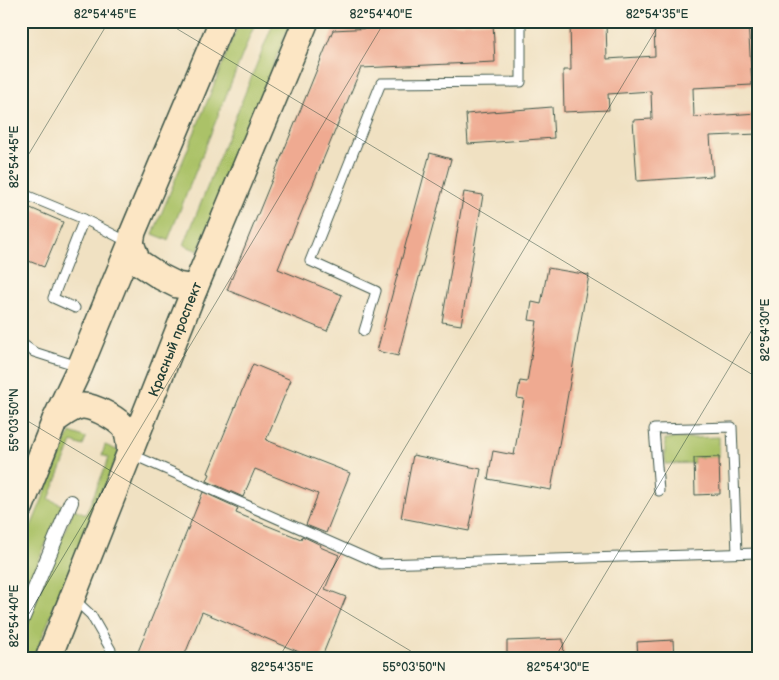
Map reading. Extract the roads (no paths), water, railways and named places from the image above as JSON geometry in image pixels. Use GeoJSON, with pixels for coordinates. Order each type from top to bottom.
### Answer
{"type":"FeatureCollection","features":[{"type":"Feature","properties":{"kind":"main road"},"geometry":{"type":"LineString","coordinates":[[21,506],[55,420],[80,367],[131,243],[133,232],[222,21]]}},
{"type":"Feature","properties":{"kind":"main road","name":"Красный проспект"},"geometry":{"type":"LineString","coordinates":[[48,659],[195,288],[306,21]]}},
{"type":"Feature","properties":{"kind":"main road"},"geometry":{"type":"LineString","coordinates":[[131,243],[138,262],[177,285],[195,288]]}},
{"type":"Feature","properties":{"kind":"main road"},"geometry":{"type":"LineString","coordinates":[[55,420],[71,410],[83,406],[104,412],[117,420],[127,430],[130,453]]}},
{"type":"Feature","properties":{"kind":"street"},"geometry":{"type":"LineString","coordinates":[[21,622],[71,502]]}},
{"type":"Feature","properties":{"kind":"lane"},"geometry":{"type":"LineString","coordinates":[[364,331],[376,291],[310,261],[382,83],[522,82],[521,21]]}},
{"type":"Feature","properties":{"kind":"lane"},"geometry":{"type":"LineString","coordinates":[[21,193],[84,219],[131,243]]}},
{"type":"Feature","properties":{"kind":"lane"},"geometry":{"type":"LineString","coordinates":[[75,308],[53,298],[84,219]]}},
{"type":"Feature","properties":{"kind":"lane"},"geometry":{"type":"LineString","coordinates":[[22,346],[34,352],[80,367]]}},
{"type":"Feature","properties":{"kind":"lane"},"geometry":{"type":"LineString","coordinates":[[659,491],[654,429],[732,427],[737,553]]}},
{"type":"Feature","properties":{"kind":"lane"},"geometry":{"type":"LineString","coordinates":[[130,453],[380,564],[758,553]]}},
{"type":"Feature","properties":{"kind":"lane"},"geometry":{"type":"LineString","coordinates":[[72,598],[91,615],[111,650],[108,659]]}}]}
